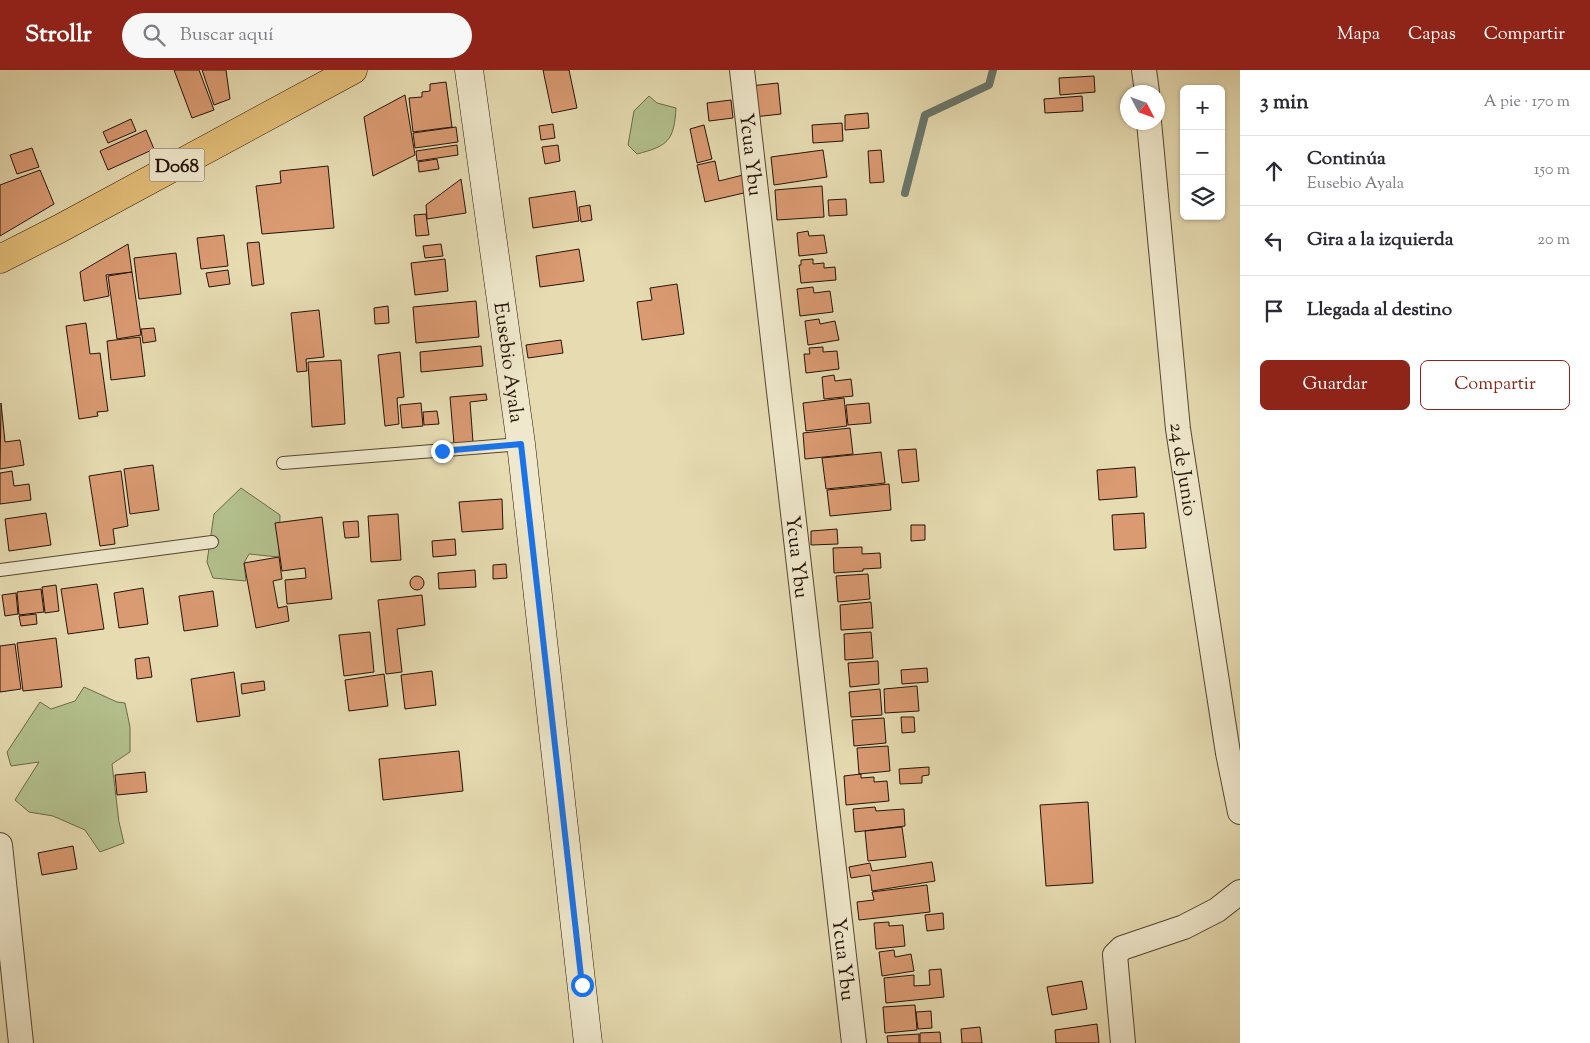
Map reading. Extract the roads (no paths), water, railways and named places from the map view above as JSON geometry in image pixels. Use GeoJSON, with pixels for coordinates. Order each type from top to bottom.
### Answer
{"type":"FeatureCollection","features":[{"type":"Feature","properties":{"kind":"main road","name":"D068"},"geometry":{"type":"LineString","coordinates":[[0,259],[353,70]]}},
{"type":"Feature","properties":{"kind":"main road","name":"Eusebio Ayala"},"geometry":{"type":"LineString","coordinates":[[469,70],[521,444],[588,1043]]}},
{"type":"Feature","properties":{"kind":"street","name":"Ycua Ybu"},"geometry":{"type":"LineString","coordinates":[[742,70],[854,1043]]}},
{"type":"Feature","properties":{"kind":"street"},"geometry":{"type":"LineString","coordinates":[[1144,70],[1145,85]]}},
{"type":"Feature","properties":{"kind":"street","name":"24 de Junio"},"geometry":{"type":"LineString","coordinates":[[1150,130],[1178,429],[1228,753],[1240,812]]}},
{"type":"Feature","properties":{"kind":"street"},"geometry":{"type":"LineString","coordinates":[[0,845],[21,1043]]}},
{"type":"Feature","properties":{"kind":"street"},"geometry":{"type":"LineString","coordinates":[[1123,1043],[1115,955],[1118,951],[1184,927],[1217,910],[1240,892]]}},
{"type":"Feature","properties":{"kind":"lane"},"geometry":{"type":"LineString","coordinates":[[283,463],[521,444]]}},
{"type":"Feature","properties":{"kind":"lane"},"geometry":{"type":"LineString","coordinates":[[0,570],[212,542]]}},
{"type":"Feature","properties":{"kind":"waterway"},"geometry":{"type":"LineString","coordinates":[[905,193],[925,115],[989,85],[993,70]]}}]}
